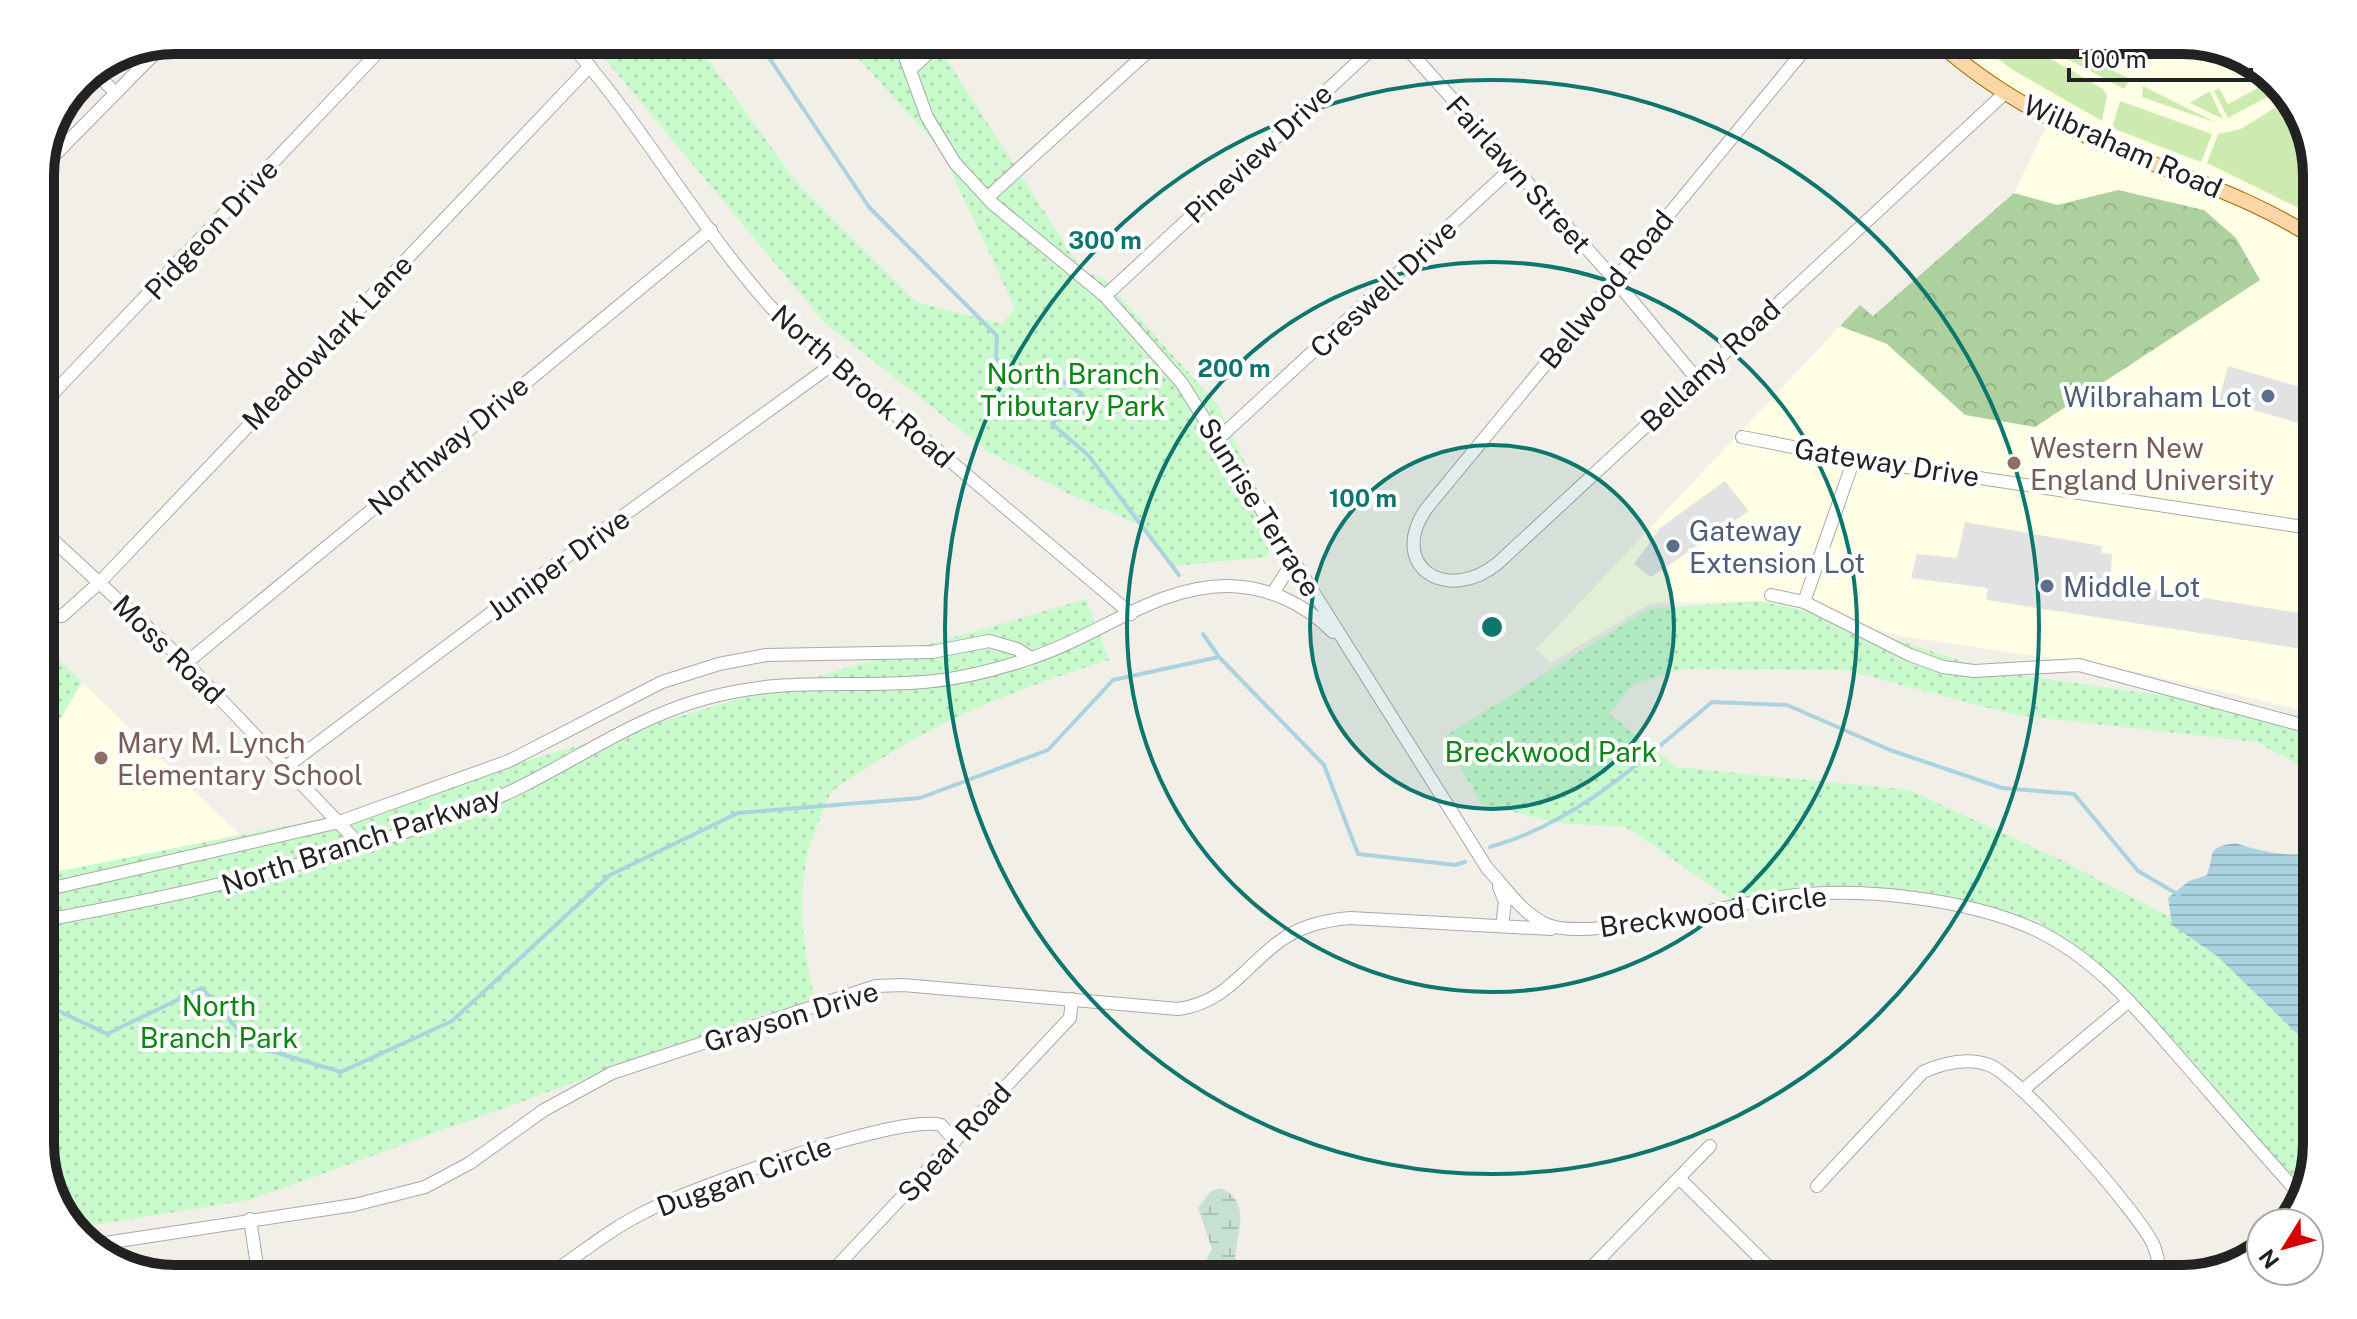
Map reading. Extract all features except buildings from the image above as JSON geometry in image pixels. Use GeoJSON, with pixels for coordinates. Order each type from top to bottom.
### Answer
{"type":"FeatureCollection","features":[{"type":"Feature","properties":{"kind":"main road","name":"Wilbraham Road"},"geometry":{"type":"LineString","coordinates":[[1954,54],[2005,93],[2098,141],[2278,215],[2303,231]]}},
{"type":"Feature","properties":{"kind":"street","name":"Pidgeon Drive"},"geometry":{"type":"LineString","coordinates":[[54,392],[376,54]]}},
{"type":"Feature","properties":{"kind":"street","name":"North Brook Road"},"geometry":{"type":"LineString","coordinates":[[579,54],[623,105],[711,230],[771,307],[833,364],[1131,614]]}},
{"type":"Feature","properties":{"kind":"street","name":"Sunrise Terrace"},"geometry":{"type":"LineString","coordinates":[[904,54],[927,117],[947,153],[987,198],[1105,296],[1171,369],[1448,805]]}},
{"type":"Feature","properties":{"kind":"street"},"geometry":{"type":"LineString","coordinates":[[910,70],[927,54]]}},
{"type":"Feature","properties":{"kind":"street"},"geometry":{"type":"LineString","coordinates":[[987,198],[1145,54]]}},
{"type":"Feature","properties":{"kind":"street","name":"Pineview Drive"},"geometry":{"type":"LineString","coordinates":[[1105,296],[1366,54]]}},
{"type":"Feature","properties":{"kind":"street","name":"Fairlawn Street"},"geometry":{"type":"LineString","coordinates":[[1412,54],[1615,280],[1696,378]]}},
{"type":"Feature","properties":{"kind":"street","name":"Bellwood Road"},"geometry":{"type":"LineString","coordinates":[[1412,543],[1413,531],[1426,509],[1801,54]]}},
{"type":"Feature","properties":{"kind":"street"},"geometry":{"type":"LineString","coordinates":[[56,153],[152,57]]}},
{"type":"Feature","properties":{"kind":"street","name":"Meadowlark Lane"},"geometry":{"type":"LineString","coordinates":[[62,616],[100,582],[590,66]]}},
{"type":"Feature","properties":{"kind":"street"},"geometry":{"type":"LineString","coordinates":[[102,79],[116,93]]}},
{"type":"Feature","properties":{"kind":"street","name":"Bellamy Road"},"geometry":{"type":"LineString","coordinates":[[1412,543],[1423,566],[1438,578],[1459,583],[1483,575],[2005,93]]}},
{"type":"Feature","properties":{"kind":"street","name":"Creswell Drive"},"geometry":{"type":"LineString","coordinates":[[1218,439],[1512,168]]}},
{"type":"Feature","properties":{"kind":"street","name":"Northway Drive"},"geometry":{"type":"LineString","coordinates":[[186,663],[711,230]]}},
{"type":"Feature","properties":{"kind":"street","name":"Juniper Drive"},"geometry":{"type":"LineString","coordinates":[[286,767],[551,568],[833,364]]}},
{"type":"Feature","properties":{"kind":"street","name":"Gateway Drive"},"geometry":{"type":"LineString","coordinates":[[1742,437],[1854,459],[2303,527]]}},
{"type":"Feature","properties":{"kind":"street"},"geometry":{"type":"LineString","coordinates":[[1804,602],[1854,459]]}},
{"type":"Feature","properties":{"kind":"street","name":"Moss Road"},"geometry":{"type":"LineString","coordinates":[[54,541],[186,663],[360,845]]}},
{"type":"Feature","properties":{"kind":"street"},"geometry":{"type":"LineString","coordinates":[[1273,593],[1294,560]]}},
{"type":"Feature","properties":{"kind":"street","name":"North Branch Parkway"},"geometry":{"type":"LineString","coordinates":[[54,918],[215,887],[360,845],[506,795],[648,719],[704,699],[780,683],[948,679],[1031,658],[1131,614],[1201,588],[1246,588],[1273,593],[1310,613],[1346,646]]}},
{"type":"Feature","properties":{"kind":"street"},"geometry":{"type":"LineString","coordinates":[[1771,595],[1804,602],[1910,655],[1943,667],[1980,671],[2079,665],[2303,725]]}},
{"type":"Feature","properties":{"kind":"street"},"geometry":{"type":"LineString","coordinates":[[54,888],[339,822],[509,761],[662,682],[719,664],[766,655],[932,652],[989,641],[1017,649],[1031,658]]}},
{"type":"Feature","properties":{"kind":"street","name":"Breckwood Circle"},"geometry":{"type":"LineString","coordinates":[[1448,805],[1487,868],[1537,919],[1565,929],[1674,918],[1804,895],[1892,898],[1969,909],[2025,926],[2079,955],[2129,1001],[2295,1188]]}},
{"type":"Feature","properties":{"kind":"street"},"geometry":{"type":"LineString","coordinates":[[1487,868],[1503,893],[1502,926]]}},
{"type":"Feature","properties":{"kind":"street","name":"Grayson Drive"},"geometry":{"type":"LineString","coordinates":[[105,1243],[354,1205],[425,1187],[470,1163],[544,1110],[612,1073],[876,986],[903,985],[1178,1009],[1203,1004],[1224,993],[1277,943],[1329,920],[1350,918],[1565,929]]}},
{"type":"Feature","properties":{"kind":"street","name":"Spear Road"},"geometry":{"type":"LineString","coordinates":[[838,1265],[1070,1018],[1072,999]]}},
{"type":"Feature","properties":{"kind":"street"},"geometry":{"type":"LineString","coordinates":[[2024,1089],[2129,1001]]}},
{"type":"Feature","properties":{"kind":"street"},"geometry":{"type":"LineString","coordinates":[[1817,1186],[1923,1072],[1941,1064],[1968,1061],[1987,1064],[2024,1089],[2146,1232],[2154,1245],[2159,1265]]}},
{"type":"Feature","properties":{"kind":"street","name":"Duggan Circle"},"geometry":{"type":"LineString","coordinates":[[564,1265],[633,1218],[735,1176],[907,1124],[941,1125],[955,1141]]}},
{"type":"Feature","properties":{"kind":"street"},"geometry":{"type":"LineString","coordinates":[[1594,1265],[1710,1146]]}},
{"type":"Feature","properties":{"kind":"street"},"geometry":{"type":"LineString","coordinates":[[1679,1178],[1767,1265]]}},
{"type":"Feature","properties":{"kind":"street"},"geometry":{"type":"LineString","coordinates":[[250,1219],[257,1265]]}},
{"type":"Feature","properties":{"kind":"shaded area","name":"Western New England University"},"geometry":{"type":"Polygon","coordinates":[[[1968,54],[2198,55],[2228,63],[2256,79],[2278,101],[2294,129],[2303,167],[2303,710],[2124,669],[1907,637],[1758,601],[1651,603],[1550,663],[1536,649],[1860,305],[1873,316],[2014,193],[2054,111],[2005,83],[1968,54]]]}},
{"type":"Feature","properties":{"kind":"shaded area","name":"Wilbraham Lot"},"geometry":{"type":"Polygon","coordinates":[[[2228,366],[2303,388],[2303,424],[2219,400],[2228,366]]]}},
{"type":"Feature","properties":{"kind":"shaded area","name":"Gateway Extension Lot"},"geometry":{"type":"Polygon","coordinates":[[[1725,481],[1749,511],[1651,577],[1634,564],[1660,528],[1725,481]]]}},
{"type":"Feature","properties":{"kind":"shaded area","name":"Middle Lot"},"geometry":{"type":"Polygon","coordinates":[[[1965,522],[2102,546],[2101,553],[2112,554],[2110,583],[2303,614],[2302,649],[1986,600],[1988,588],[1911,578],[1917,554],[1957,558],[1965,522]]]}},
{"type":"Feature","properties":{"kind":"shaded area","name":"Mary M. Lynch Elementary School"},"geometry":{"type":"Polygon","coordinates":[[[54,655],[82,682],[240,835],[54,872],[54,655]]]}},
{"type":"Feature","properties":{"kind":"green space","name":"North Branch Tributary Park"},"geometry":{"type":"Polygon","coordinates":[[[601,54],[704,54],[794,179],[916,302],[1002,324],[1015,308],[941,150],[854,54],[943,54],[1083,272],[1103,278],[1217,404],[1269,513],[1268,557],[1173,566],[1142,526],[1071,495],[989,452],[824,322],[601,54]]]}},
{"type":"Feature","properties":{"kind":"green space"},"geometry":{"type":"Polygon","coordinates":[[[1991,54],[2042,54],[2103,89],[2107,96],[2102,121],[2013,70],[1991,54]]]}},
{"type":"Feature","properties":{"kind":"green space"},"geometry":{"type":"Polygon","coordinates":[[[2058,54],[2081,54],[2130,79],[2124,89],[2058,54]]]}},
{"type":"Feature","properties":{"kind":"green space"},"geometry":{"type":"Polygon","coordinates":[[[2143,86],[2217,123],[2142,97],[2143,86]]]}},
{"type":"Feature","properties":{"kind":"green space"},"geometry":{"type":"Polygon","coordinates":[[[2219,88],[2228,104],[2258,88],[2263,88],[2267,97],[2228,118],[2214,91],[2219,88]]]}},
{"type":"Feature","properties":{"kind":"green space"},"geometry":{"type":"Polygon","coordinates":[[[2210,92],[2223,119],[2190,103],[2210,92]]]}},
{"type":"Feature","properties":{"kind":"green space"},"geometry":{"type":"Polygon","coordinates":[[[2120,101],[2212,134],[2201,162],[2112,128],[2120,101]]]}},
{"type":"Feature","properties":{"kind":"green space"},"geometry":{"type":"Polygon","coordinates":[[[2276,107],[2287,116],[2299,144],[2303,167],[2303,210],[2207,163],[2218,134],[2241,129],[2276,107]]]}},
{"type":"Feature","properties":{"kind":"green space"},"geometry":{"type":"Polygon","coordinates":[[[2118,190],[2204,210],[2236,238],[2260,280],[2035,427],[1965,415],[1887,344],[1840,326],[1860,305],[1873,316],[2014,193],[2057,205],[2118,190]]]}},
{"type":"Feature","properties":{"kind":"green space","name":"North Branch Park"},"geometry":{"type":"Polygon","coordinates":[[[1086,599],[1109,660],[1045,681],[953,719],[895,750],[831,793],[810,844],[802,891],[807,963],[817,1011],[778,1022],[771,1011],[250,1200],[86,1226],[63,1190],[54,1152],[54,872],[331,817],[1086,599]]]}},
{"type":"Feature","properties":{"kind":"green space","name":"Breckwood Park"},"geometry":{"type":"Polygon","coordinates":[[[1758,601],[1804,610],[1992,671],[2303,716],[2303,767],[2257,742],[2016,715],[1844,670],[1684,669],[1633,684],[1609,714],[1677,767],[1909,790],[2061,860],[2303,987],[2303,1144],[2294,1190],[2104,968],[2036,920],[1866,898],[1739,905],[1626,827],[1558,823],[1481,804],[1444,737],[1648,609],[1758,601]]]}},
{"type":"Feature","properties":{"kind":"green space"},"geometry":{"type":"Polygon","coordinates":[[[54,655],[82,682],[54,729],[54,655]]]}},
{"type":"Feature","properties":{"kind":"green space"},"geometry":{"type":"Polygon","coordinates":[[[1221,1188],[1237,1201],[1240,1228],[1235,1258],[1240,1265],[1203,1265],[1212,1249],[1198,1208],[1211,1191],[1221,1188]]]}},
{"type":"Feature","properties":{"kind":"water"},"geometry":{"type":"Polygon","coordinates":[[[2235,843],[2275,853],[2303,853],[2303,1039],[2217,956],[2172,925],[2168,898],[2189,881],[2207,875],[2213,852],[2235,843]]]}},
{"type":"Feature","properties":{"kind":"waterway"},"geometry":{"type":"LineString","coordinates":[[767,54],[869,207],[997,336],[996,357],[1011,384],[1040,367],[1082,394],[1052,424],[1088,455],[1179,575]]}},
{"type":"Feature","properties":{"kind":"waterway"},"geometry":{"type":"LineString","coordinates":[[1203,634],[1219,657]]}},
{"type":"Feature","properties":{"kind":"waterway"},"geometry":{"type":"LineString","coordinates":[[54,1009],[107,1034],[202,988],[251,1045],[341,1072],[452,1021],[610,875],[738,813],[920,798],[1048,750],[1113,680],[1219,657],[1324,765],[1358,854],[1455,865],[1465,862]]}},
{"type":"Feature","properties":{"kind":"waterway"},"geometry":{"type":"LineString","coordinates":[[1490,847],[1522,836],[1581,805],[1635,766],[1712,702],[1787,705],[1890,750],[2002,788],[2074,794],[2138,871],[2179,895]]}},
{"type":"Feature","properties":{"kind":"place","name":"Wilbraham Lot"},"geometry":{"type":"Point","coordinates":[2268,396]}},
{"type":"Feature","properties":{"kind":"place","name":"Western New England University"},"geometry":{"type":"Point","coordinates":[2014,463]}},
{"type":"Feature","properties":{"kind":"place","name":"Gateway Extension Lot"},"geometry":{"type":"Point","coordinates":[1673,546]}},
{"type":"Feature","properties":{"kind":"place","name":"Middle Lot"},"geometry":{"type":"Point","coordinates":[2047,586]}},
{"type":"Feature","properties":{"kind":"place","name":"Mary M. Lynch Elementary School"},"geometry":{"type":"Point","coordinates":[101,758]}}]}
